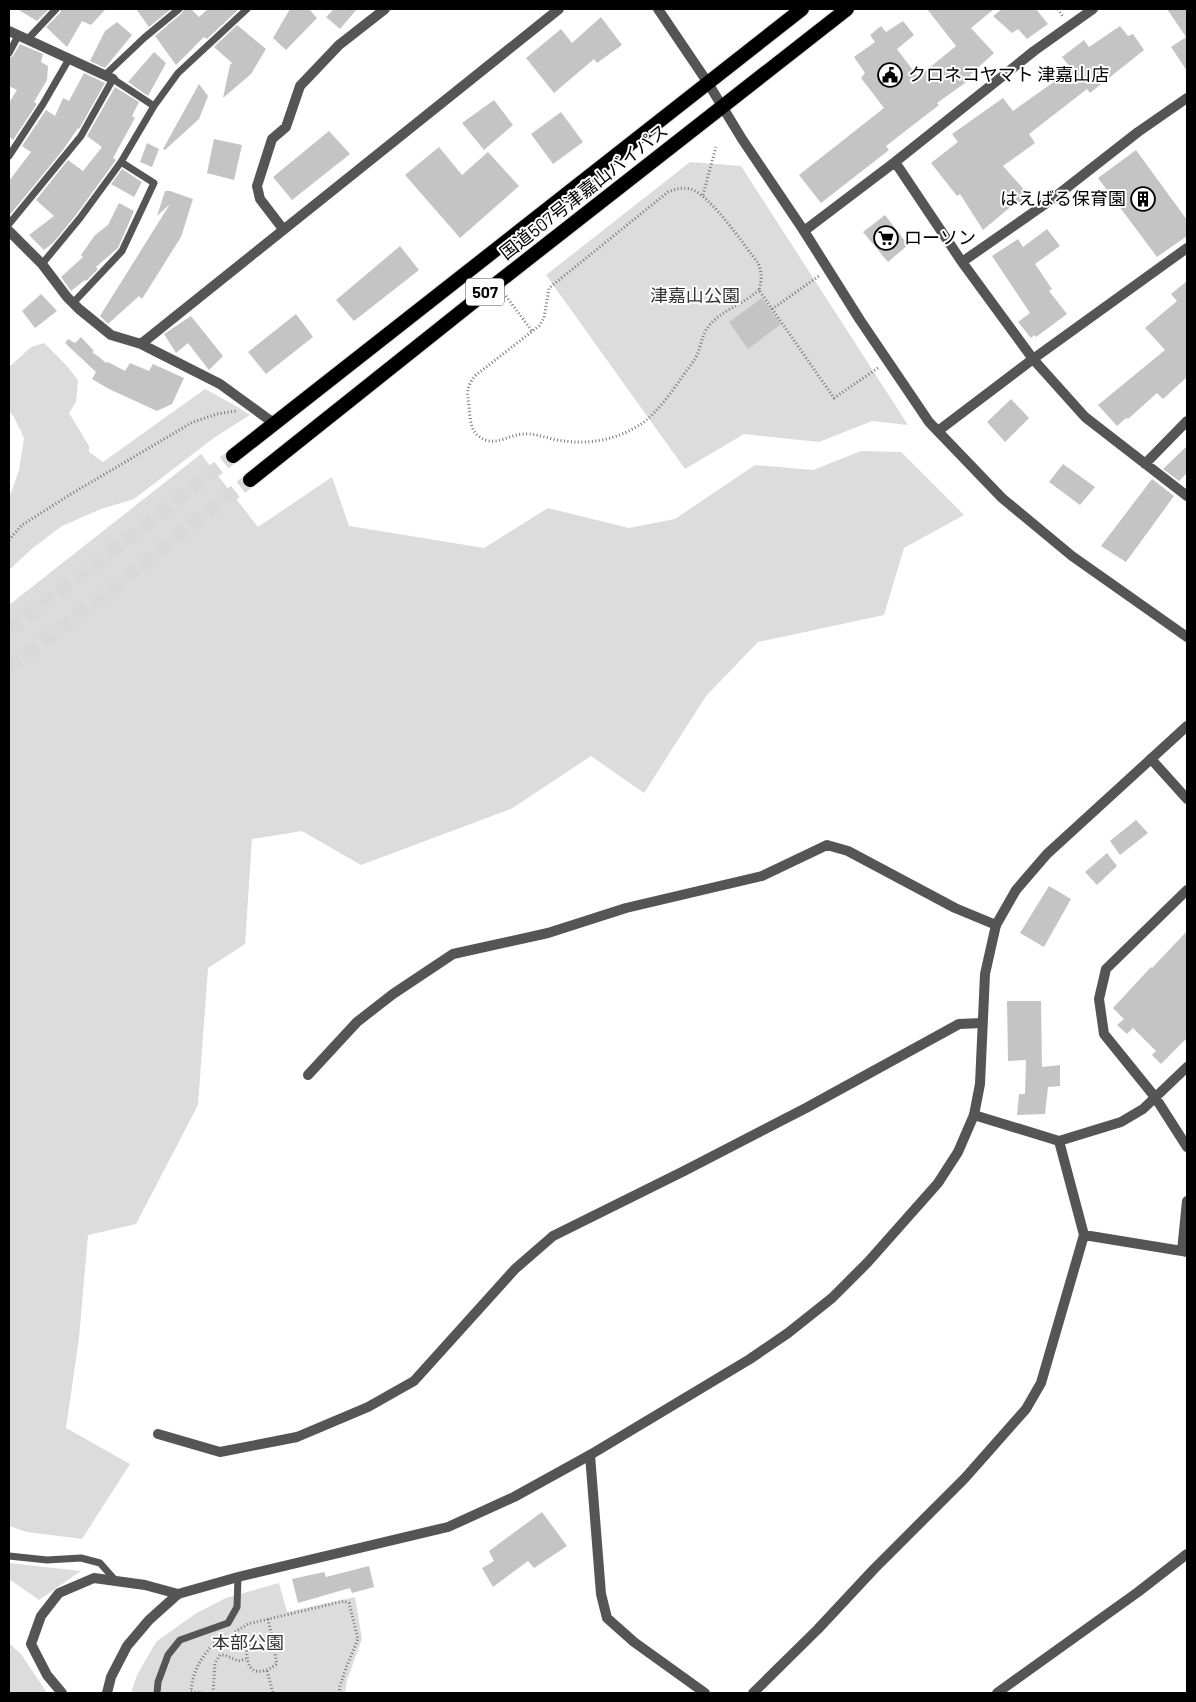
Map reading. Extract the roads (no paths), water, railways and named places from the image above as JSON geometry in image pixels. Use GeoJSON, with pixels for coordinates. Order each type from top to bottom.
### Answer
{"type":"FeatureCollection","features":[{"type":"Feature","properties":{"kind":"highway","name":"国道507号津嘉山バイパス"},"geometry":{"type":"LineString","coordinates":[[233,456],[802,9]]}},
{"type":"Feature","properties":{"kind":"highway","name":"国道507号津嘉山バイパス"},"geometry":{"type":"LineString","coordinates":[[250,480],[486,291],[847,9]]}},
{"type":"Feature","properties":{"kind":"street"},"geometry":{"type":"LineString","coordinates":[[283,229],[260,199],[256,186],[272,139],[286,127],[300,86],[339,45],[385,9]]}},
{"type":"Feature","properties":{"kind":"street"},"geometry":{"type":"LineString","coordinates":[[141,344],[559,9]]}},
{"type":"Feature","properties":{"kind":"street"},"geometry":{"type":"LineString","coordinates":[[658,9],[708,83],[742,139],[804,231],[860,320],[929,422],[1002,498],[1072,556],[1187,637]]}},
{"type":"Feature","properties":{"kind":"street"},"geometry":{"type":"LineString","coordinates":[[804,231],[895,162],[1034,51],[1093,9]]}},
{"type":"Feature","properties":{"kind":"street"},"geometry":{"type":"LineString","coordinates":[[18,36],[109,77]]}},
{"type":"Feature","properties":{"kind":"street"},"geometry":{"type":"LineString","coordinates":[[962,262],[1051,200],[1138,132],[1187,98]]}},
{"type":"Feature","properties":{"kind":"street"},"geometry":{"type":"LineString","coordinates":[[895,162],[962,262],[1033,359],[1085,417],[1187,496]]}},
{"type":"Feature","properties":{"kind":"street"},"geometry":{"type":"LineString","coordinates":[[9,231],[42,264],[72,303],[111,335],[141,344],[220,384],[275,424]]}},
{"type":"Feature","properties":{"kind":"street"},"geometry":{"type":"LineString","coordinates":[[938,431],[1033,359],[1187,248]]}},
{"type":"Feature","properties":{"kind":"street"},"geometry":{"type":"LineString","coordinates":[[1145,464],[1187,421]]}},
{"type":"Feature","properties":{"kind":"street"},"geometry":{"type":"LineString","coordinates":[[107,1693],[112,1677],[127,1646],[149,1620],[178,1594],[238,1577],[448,1527],[514,1497],[590,1455],[750,1359],[788,1333],[832,1298],[868,1262],[938,1183],[958,1152],[974,1115],[980,1084],[984,974],[996,925],[1016,890],[1047,854],[1187,726]]}},
{"type":"Feature","properties":{"kind":"street"},"geometry":{"type":"LineString","coordinates":[[1151,759],[1187,798]]}},
{"type":"Feature","properties":{"kind":"street"},"geometry":{"type":"LineString","coordinates":[[308,1075],[357,1022],[393,994],[453,954],[548,932],[626,908],[762,876],[827,846],[848,851],[955,908],[996,925]]}},
{"type":"Feature","properties":{"kind":"street"},"geometry":{"type":"LineString","coordinates":[[1187,890],[1106,969],[1099,998],[1104,1034],[1155,1098],[1187,1147]]}},
{"type":"Feature","properties":{"kind":"street"},"geometry":{"type":"LineString","coordinates":[[158,1434],[220,1452],[297,1438],[368,1407],[414,1381],[515,1269],[553,1236],[806,1108],[959,1024],[982,1023]]}},
{"type":"Feature","properties":{"kind":"street"},"geometry":{"type":"LineString","coordinates":[[974,1115],[1059,1140],[1121,1122],[1143,1109],[1187,1067]]}},
{"type":"Feature","properties":{"kind":"street"},"geometry":{"type":"LineString","coordinates":[[753,1693],[818,1630],[874,1569],[965,1478],[1026,1408],[1041,1383],[1084,1235],[1059,1140]]}},
{"type":"Feature","properties":{"kind":"street"},"geometry":{"type":"LineString","coordinates":[[1084,1235],[1184,1252],[1187,1201]]}},
{"type":"Feature","properties":{"kind":"street"},"geometry":{"type":"LineString","coordinates":[[590,1455],[601,1594],[607,1618],[634,1642],[705,1693]]}},
{"type":"Feature","properties":{"kind":"street"},"geometry":{"type":"LineString","coordinates":[[997,1693],[1138,1592],[1187,1554]]}},
{"type":"Feature","properties":{"kind":"street"},"geometry":{"type":"LineString","coordinates":[[62,1693],[47,1675],[31,1644],[41,1616],[59,1593],[94,1578],[145,1585],[178,1594]]}},
{"type":"Feature","properties":{"kind":"lane"},"geometry":{"type":"LineString","coordinates":[[9,53],[18,36],[56,9]]}},
{"type":"Feature","properties":{"kind":"lane"},"geometry":{"type":"LineString","coordinates":[[9,224],[81,136],[109,77],[144,38],[179,9]]}},
{"type":"Feature","properties":{"kind":"lane"},"geometry":{"type":"LineString","coordinates":[[42,264],[80,218],[122,162],[154,106],[178,73],[247,9]]}},
{"type":"Feature","properties":{"kind":"lane"},"geometry":{"type":"LineString","coordinates":[[9,156],[43,104],[69,59]]}},
{"type":"Feature","properties":{"kind":"lane"},"geometry":{"type":"LineString","coordinates":[[109,77],[154,106]]}},
{"type":"Feature","properties":{"kind":"lane"},"geometry":{"type":"LineString","coordinates":[[72,303],[122,250],[154,183],[122,162]]}},
{"type":"Feature","properties":{"kind":"lane"},"geometry":{"type":"LineString","coordinates":[[9,1556],[47,1560],[81,1558],[100,1563],[116,1581]]}},
{"type":"Feature","properties":{"kind":"lane"},"geometry":{"type":"LineString","coordinates":[[157,1693],[158,1682],[168,1655],[180,1640],[228,1623],[237,1607],[238,1577]]}},
{"type":"Feature","properties":{"kind":"tunnel"},"geometry":{"type":"LineString","coordinates":[[9,631],[233,456]]}},
{"type":"Feature","properties":{"kind":"tunnel"},"geometry":{"type":"LineString","coordinates":[[9,668],[250,480]]}},
{"type":"Feature","properties":{"kind":"place","name":"クロネコヤマト 津嘉山店"},"geometry":{"type":"Point","coordinates":[890,75]}},
{"type":"Feature","properties":{"kind":"place","name":"はえばる保育園"},"geometry":{"type":"Point","coordinates":[1143,199]}},
{"type":"Feature","properties":{"kind":"place","name":"ローソン"},"geometry":{"type":"Point","coordinates":[886,238]}},
{"type":"Feature","properties":{"kind":"park label","name":"津嘉山公園"},"geometry":{"type":"Point","coordinates":[695,296]}},
{"type":"Feature","properties":{"kind":"park label","name":"本部公園"},"geometry":{"type":"Point","coordinates":[248,1643]}}]}
